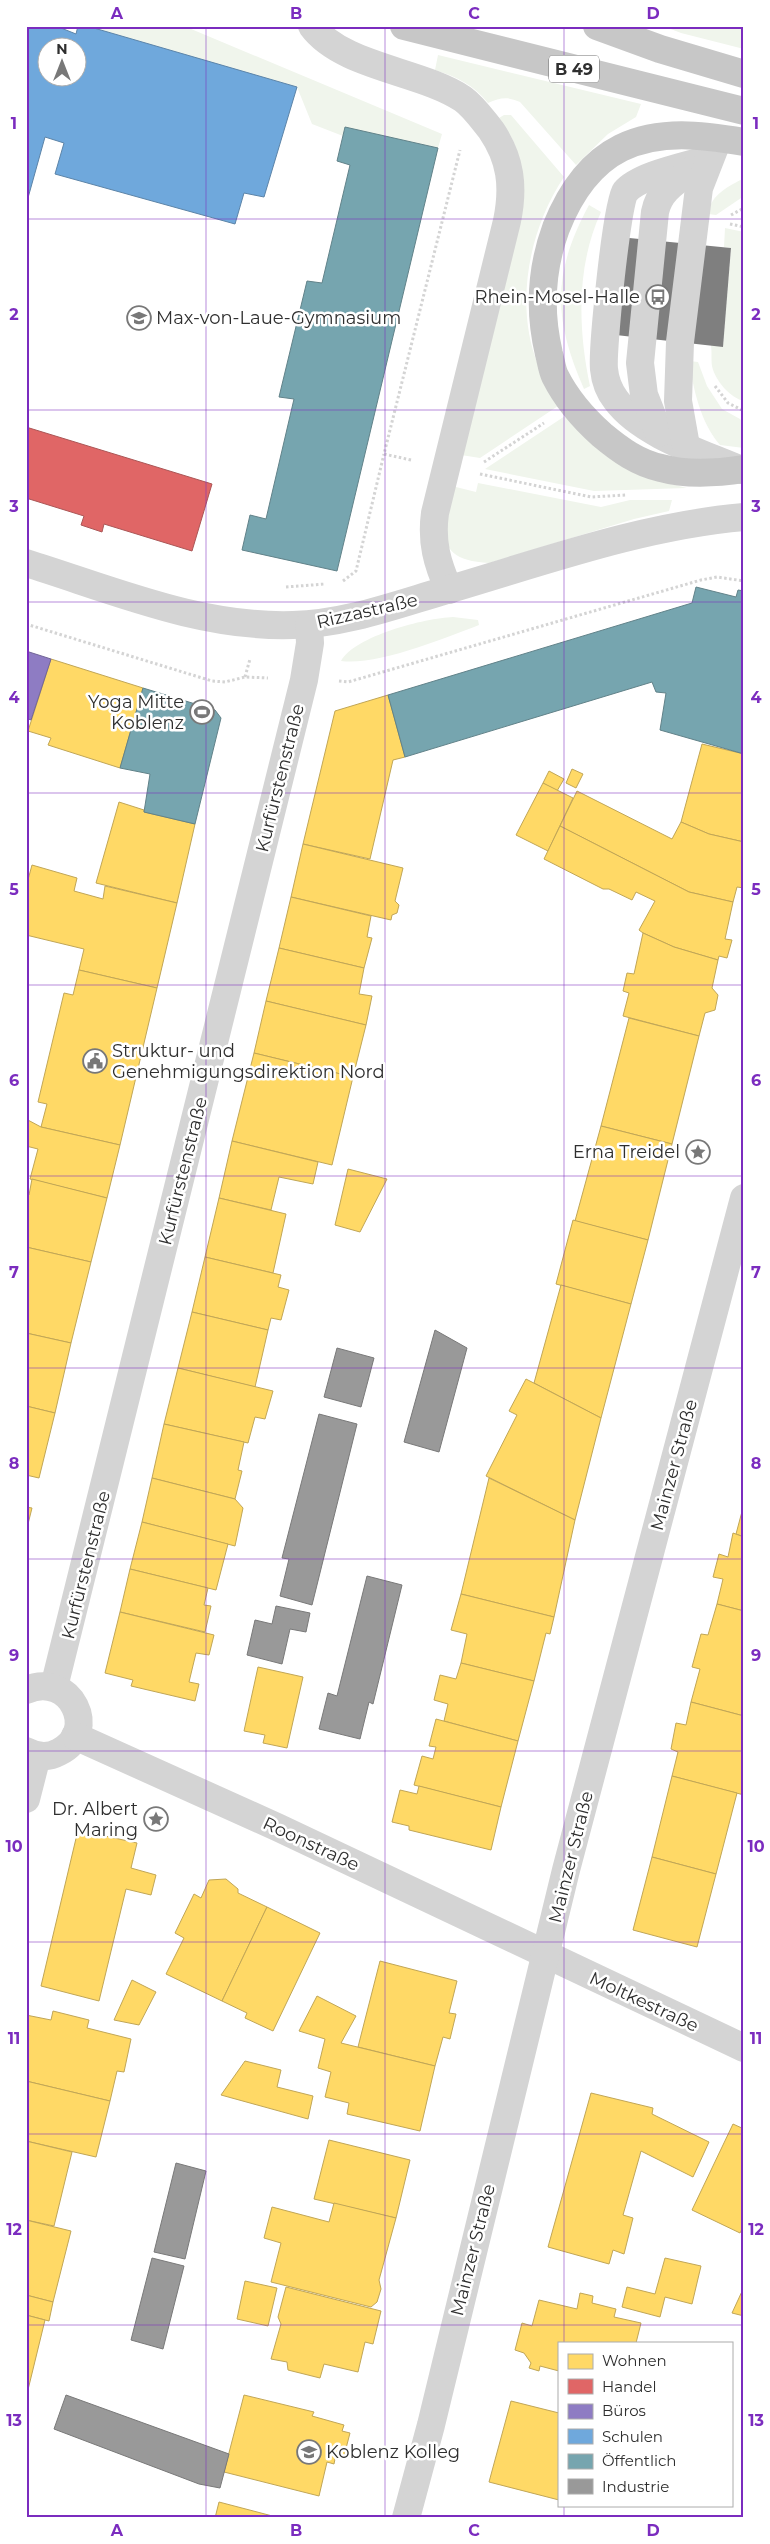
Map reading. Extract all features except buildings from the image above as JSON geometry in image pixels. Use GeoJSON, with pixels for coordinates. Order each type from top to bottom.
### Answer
{"type":"FeatureCollection","features":[{"type":"Feature","properties":{"kind":"main road","name":"B 49"},"geometry":{"type":"LineString","coordinates":[[404,26],[744,111]]}},
{"type":"Feature","properties":{"kind":"main road"},"geometry":{"type":"LineString","coordinates":[[597,26],[660,50],[744,74]]}},
{"type":"Feature","properties":{"kind":"main road"},"geometry":{"type":"LineString","coordinates":[[724,146],[668,135],[646,139],[622,148],[599,162],[565,205],[552,239],[544,276],[542,308],[554,375],[573,404],[613,444],[642,462],[661,469],[680,471],[742,470]]}},
{"type":"Feature","properties":{"kind":"street"},"geometry":{"type":"LineString","coordinates":[[312,26],[338,48],[440,87],[464,100],[480,115],[496,138],[508,163],[512,187],[507,221],[435,513],[433,546],[448,590]]}},
{"type":"Feature","properties":{"kind":"street"},"geometry":{"type":"LineString","coordinates":[[658,433],[644,395],[640,364],[657,201],[670,185],[724,146]]}},
{"type":"Feature","properties":{"kind":"street"},"geometry":{"type":"LineString","coordinates":[[724,146],[638,182],[624,192],[620,204],[605,334],[604,370],[608,387],[616,401],[636,420],[658,433],[742,470]]}},
{"type":"Feature","properties":{"kind":"street"},"geometry":{"type":"LineString","coordinates":[[686,446],[678,402],[678,369],[694,219],[699,188],[724,146]]}},
{"type":"Feature","properties":{"kind":"street","name":"Rizzastraße"},"geometry":{"type":"LineString","coordinates":[[26,564],[209,618],[255,625],[309,625],[354,616],[664,528],[744,517]]}},
{"type":"Feature","properties":{"kind":"street","name":"Rizzastraße"},"geometry":{"type":"LineString","coordinates":[[706,522],[744,530]]}},
{"type":"Feature","properties":{"kind":"street","name":"Kurfürstenstraße"},"geometry":{"type":"LineString","coordinates":[[54,1687],[304,680],[310,643],[309,625]]}},
{"type":"Feature","properties":{"kind":"street","name":"Mainzer Straße"},"geometry":{"type":"LineString","coordinates":[[406,2518],[431,2425],[545,1956],[744,1198]]}},
{"type":"Feature","properties":{"kind":"street"},"geometry":{"type":"LineString","coordinates":[[26,1690],[44,1686],[54,1687],[63,1692],[76,1707],[78,1727],[75,1736],[63,1750],[46,1756],[32,1754],[26,1799]]}},
{"type":"Feature","properties":{"kind":"street","name":"Roonstraße"},"geometry":{"type":"LineString","coordinates":[[75,1736],[279,1828],[545,1956]]}},
{"type":"Feature","properties":{"kind":"street","name":"Moltkestraße"},"geometry":{"type":"LineString","coordinates":[[545,1956],[744,2048]]}},
{"type":"Feature","properties":{"kind":"path"},"geometry":{"type":"LineString","coordinates":[[340,582],[356,571],[460,150],[459,142]]}},
{"type":"Feature","properties":{"kind":"path"},"geometry":{"type":"LineString","coordinates":[[712,381],[728,403],[744,411]]}},
{"type":"Feature","properties":{"kind":"path"},"geometry":{"type":"LineString","coordinates":[[477,467],[573,404]]}},
{"type":"Feature","properties":{"kind":"path"},"geometry":{"type":"LineString","coordinates":[[384,454],[420,462]]}},
{"type":"Feature","properties":{"kind":"path"},"geometry":{"type":"LineString","coordinates":[[478,474],[591,497],[631,495]]}},
{"type":"Feature","properties":{"kind":"path"},"geometry":{"type":"LineString","coordinates":[[334,681],[348,682],[701,580],[717,577],[744,581]]}},
{"type":"Feature","properties":{"kind":"path"},"geometry":{"type":"LineString","coordinates":[[285,587],[331,583]]}},
{"type":"Feature","properties":{"kind":"path"},"geometry":{"type":"LineString","coordinates":[[26,624],[212,681],[225,682],[245,677],[270,678]]}},
{"type":"Feature","properties":{"kind":"shaded area"},"geometry":{"type":"Polygon","coordinates":[[[87,26],[184,26],[442,134],[438,148],[345,128],[343,136],[312,124],[297,87],[87,26]]]}},
{"type":"Feature","properties":{"kind":"shaded area"},"geometry":{"type":"Polygon","coordinates":[[[663,26],[744,26],[744,49],[681,33],[663,26]]]}},
{"type":"Feature","properties":{"kind":"shaded area"},"geometry":{"type":"Polygon","coordinates":[[[438,55],[641,104],[636,117],[608,134],[576,165],[520,102],[504,98],[488,103],[477,91],[464,82],[435,70],[438,55]]]}},
{"type":"Feature","properties":{"kind":"shaded area"},"geometry":{"type":"Polygon","coordinates":[[[504,115],[511,115],[564,177],[542,220],[534,244],[526,293],[527,318],[531,342],[540,370],[558,406],[480,458],[461,455],[521,164],[513,140],[499,118],[504,115]]]}},
{"type":"Feature","properties":{"kind":"shaded area"},"geometry":{"type":"Polygon","coordinates":[[[744,178],[744,196],[716,215],[708,214],[716,196],[744,178]]]}},
{"type":"Feature","properties":{"kind":"shaded area"},"geometry":{"type":"Polygon","coordinates":[[[589,205],[601,212],[587,254],[583,276],[583,342],[590,386],[584,389],[566,340],[561,296],[568,253],[589,205]]]}},
{"type":"Feature","properties":{"kind":"shaded area"},"geometry":{"type":"Polygon","coordinates":[[[725,228],[744,232],[744,401],[724,388],[716,377],[712,364],[711,345],[723,346],[731,248],[724,247],[725,228]]]}},
{"type":"Feature","properties":{"kind":"shaded area"},"geometry":{"type":"Polygon","coordinates":[[[689,361],[698,362],[707,386],[722,409],[740,419],[744,424],[744,448],[720,445],[713,436],[699,405],[689,361]]]}},
{"type":"Feature","properties":{"kind":"shaded area"},"geometry":{"type":"Polygon","coordinates":[[[565,416],[663,482],[687,488],[594,491],[485,469],[565,416]]]}},
{"type":"Feature","properties":{"kind":"shaded area"},"geometry":{"type":"Polygon","coordinates":[[[478,483],[601,507],[630,500],[672,500],[669,511],[634,519],[489,563],[470,561],[457,556],[450,549],[446,540],[447,516],[452,486],[476,492],[478,483]]]}},
{"type":"Feature","properties":{"kind":"shaded area"},"geometry":{"type":"Polygon","coordinates":[[[453,617],[478,620],[479,625],[392,655],[356,661],[341,661],[349,652],[375,636],[409,625],[453,617]]]}},
{"type":"Feature","properties":{"kind":"place","name":"Rhein-Mosel-Halle"},"geometry":{"type":"Point","coordinates":[658,297]}},
{"type":"Feature","properties":{"kind":"place","name":"Max-von-Laue-Gymnasium"},"geometry":{"type":"Point","coordinates":[139,318]}},
{"type":"Feature","properties":{"kind":"place","name":"Yoga Mitte Koblenz"},"geometry":{"type":"Point","coordinates":[202,712]}},
{"type":"Feature","properties":{"kind":"place","name":"Struktur- und Genehmigungsdirektion Nord"},"geometry":{"type":"Point","coordinates":[95,1061]}},
{"type":"Feature","properties":{"kind":"place","name":"Erna Treidel"},"geometry":{"type":"Point","coordinates":[698,1152]}},
{"type":"Feature","properties":{"kind":"place","name":"Dr. Albert Maring"},"geometry":{"type":"Point","coordinates":[156,1819]}},
{"type":"Feature","properties":{"kind":"place","name":"Koblenz Kolleg"},"geometry":{"type":"Point","coordinates":[309,2452]}}]}
